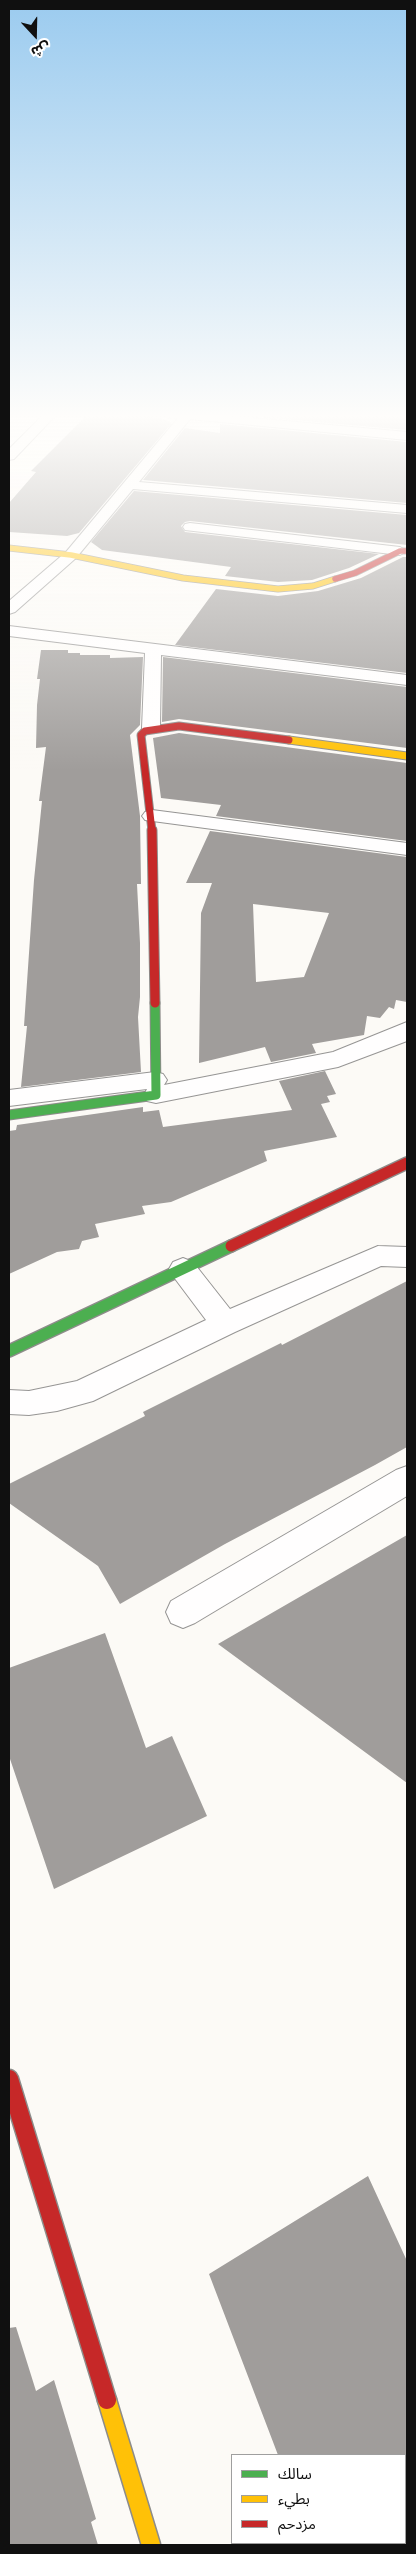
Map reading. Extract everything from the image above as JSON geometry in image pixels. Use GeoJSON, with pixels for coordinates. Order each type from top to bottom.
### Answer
{"type":"FeatureCollection","features":[{"type":"Feature","properties":{"kind":"street"},"geometry":{"type":"LineString","coordinates":[[9,609],[71,555],[90,533]]}},
{"type":"Feature","properties":{"kind":"street"},"geometry":{"type":"LineString","coordinates":[[245,533],[403,551]]}},
{"type":"Feature","properties":{"kind":"street"},"geometry":{"type":"LineString","coordinates":[[9,548],[71,555],[183,578],[262,588],[290,589],[313,586],[355,573],[403,551]]}},
{"type":"Feature","properties":{"kind":"street"},"geometry":{"type":"LineString","coordinates":[[9,631],[407,680]]}},
{"type":"Feature","properties":{"kind":"street"},"geometry":{"type":"LineString","coordinates":[[151,728],[153,649]]}},
{"type":"Feature","properties":{"kind":"street"},"geometry":{"type":"LineString","coordinates":[[156,1087],[152,816],[140,735],[151,728],[178,726],[407,756]]}},
{"type":"Feature","properties":{"kind":"street"},"geometry":{"type":"LineString","coordinates":[[152,816],[407,849]]}},
{"type":"Feature","properties":{"kind":"street"},"geometry":{"type":"LineString","coordinates":[[9,1115],[156,1087],[338,1059],[402,1035],[407,1030]]}},
{"type":"Feature","properties":{"kind":"street"},"geometry":{"type":"LineString","coordinates":[[9,1098],[156,1087]]}},
{"type":"Feature","properties":{"kind":"street"},"geometry":{"type":"LineString","coordinates":[[9,1351],[407,1163]]}},
{"type":"Feature","properties":{"kind":"street"},"geometry":{"type":"LineString","coordinates":[[9,1402],[29,1403],[57,1399],[83,1392],[225,1324],[378,1256],[399,1254],[407,1257]]}},
{"type":"Feature","properties":{"kind":"street"},"geometry":{"type":"LineString","coordinates":[[183,1269],[225,1324]]}},
{"type":"Feature","properties":{"kind":"street"},"geometry":{"type":"LineString","coordinates":[[183,1612],[407,1480]]}},
{"type":"Feature","properties":{"kind":"street"},"geometry":{"type":"LineString","coordinates":[[9,2079],[151,2545]]}},
{"type":"Feature","properties":{"kind":"building"},"geometry":{"type":"Polygon","coordinates":[[[26,533],[78,533],[67,536],[26,533]]]}},
{"type":"Feature","properties":{"kind":"building"},"geometry":{"type":"Polygon","coordinates":[[[98,533],[195,533],[379,554],[349,568],[312,580],[278,582],[225,576],[231,567],[102,550],[91,542],[98,533]]]}},
{"type":"Feature","properties":{"kind":"building"},"geometry":{"type":"Polygon","coordinates":[[[300,533],[407,533],[407,545],[300,533]]]}},
{"type":"Feature","properties":{"kind":"building"},"geometry":{"type":"Polygon","coordinates":[[[403,557],[407,557],[407,673],[175,645],[216,589],[278,596],[318,591],[361,578],[403,557]]]}},
{"type":"Feature","properties":{"kind":"building"},"geometry":{"type":"Polygon","coordinates":[[[41,650],[68,650],[68,653],[80,653],[80,655],[110,655],[110,658],[143,657],[140,725],[130,735],[140,816],[141,884],[137,884],[140,943],[138,1017],[141,1072],[21,1087],[27,1026],[24,1026],[34,880],[42,801],[39,801],[46,747],[36,748],[40,679],[37,679],[41,650]]]}},
{"type":"Feature","properties":{"kind":"building"},"geometry":{"type":"Polygon","coordinates":[[[163,657],[407,687],[407,748],[179,719],[162,722],[163,657]]]}},
{"type":"Feature","properties":{"kind":"building"},"geometry":{"type":"Polygon","coordinates":[[[179,733],[407,763],[407,841],[216,816],[221,805],[161,798],[153,738],[179,733]]]}},
{"type":"Feature","properties":{"kind":"building"},"geometry":{"type":"Polygon","coordinates":[[[210,831],[407,857],[407,1002],[396,1000],[394,1009],[389,1007],[380,1018],[367,1016],[364,1035],[312,1044],[316,1053],[271,1062],[265,1047],[199,1063],[201,913],[212,883],[186,883],[210,831]],[[253,904],[256,982],[304,977],[329,913],[253,904]]]}},
{"type":"Feature","properties":{"kind":"building"},"geometry":{"type":"Polygon","coordinates":[[[325,1071],[336,1094],[327,1096],[330,1102],[321,1104],[337,1137],[264,1151],[267,1161],[171,1202],[142,1206],[145,1214],[95,1224],[99,1237],[82,1241],[79,1249],[57,1252],[9,1274],[9,1131],[16,1130],[17,1125],[143,1107],[143,1112],[159,1110],[163,1127],[292,1110],[279,1081],[325,1071]]]}},
{"type":"Feature","properties":{"kind":"building"},"geometry":{"type":"Polygon","coordinates":[[[407,1281],[407,1447],[375,1465],[225,1544],[120,1604],[98,1566],[9,1503],[9,1484],[145,1416],[143,1412],[281,1343],[282,1345],[407,1281]]]}},
{"type":"Feature","properties":{"kind":"building"},"geometry":{"type":"Polygon","coordinates":[[[407,1535],[407,1783],[218,1644],[407,1535]]]}},
{"type":"Feature","properties":{"kind":"building"},"geometry":{"type":"Polygon","coordinates":[[[105,1633],[146,1748],[172,1736],[207,1816],[54,1889],[9,1756],[9,1668],[105,1633]]]}},
{"type":"Feature","properties":{"kind":"building"},"geometry":{"type":"Polygon","coordinates":[[[368,2176],[407,2261],[407,2455],[278,2454],[209,2274],[368,2176]]]}},
{"type":"Feature","properties":{"kind":"building"},"geometry":{"type":"Polygon","coordinates":[[[16,2327],[36,2391],[54,2380],[96,2519],[91,2522],[98,2545],[9,2545],[9,2328],[16,2327]]]}},
{"type":"Feature","properties":{"kind":"traffic: fast"},"geometry":{"type":"LineString","coordinates":[[9,1115],[156,1095],[155,1003]]}},
{"type":"Feature","properties":{"kind":"traffic: fast"},"geometry":{"type":"LineString","coordinates":[[9,1351],[231,1246]]}},
{"type":"Feature","properties":{"kind":"traffic: slow"},"geometry":{"type":"LineString","coordinates":[[9,548],[71,555],[183,578],[278,589],[313,586],[335,579]]}},
{"type":"Feature","properties":{"kind":"traffic: slow"},"geometry":{"type":"LineString","coordinates":[[289,740],[407,756]]}},
{"type":"Feature","properties":{"kind":"traffic: slow"},"geometry":{"type":"LineString","coordinates":[[107,2400],[151,2545]]}},
{"type":"Feature","properties":{"kind":"traffic: jam"},"geometry":{"type":"LineString","coordinates":[[335,579],[355,573],[400,551],[407,551]]}},
{"type":"Feature","properties":{"kind":"traffic: jam"},"geometry":{"type":"LineString","coordinates":[[155,1003],[152,816],[141,735],[145,731],[179,726],[289,740]]}},
{"type":"Feature","properties":{"kind":"traffic: jam"},"geometry":{"type":"LineString","coordinates":[[231,1246],[407,1163]]}},
{"type":"Feature","properties":{"kind":"traffic: jam"},"geometry":{"type":"LineString","coordinates":[[9,2079],[107,2400]]}}]}
